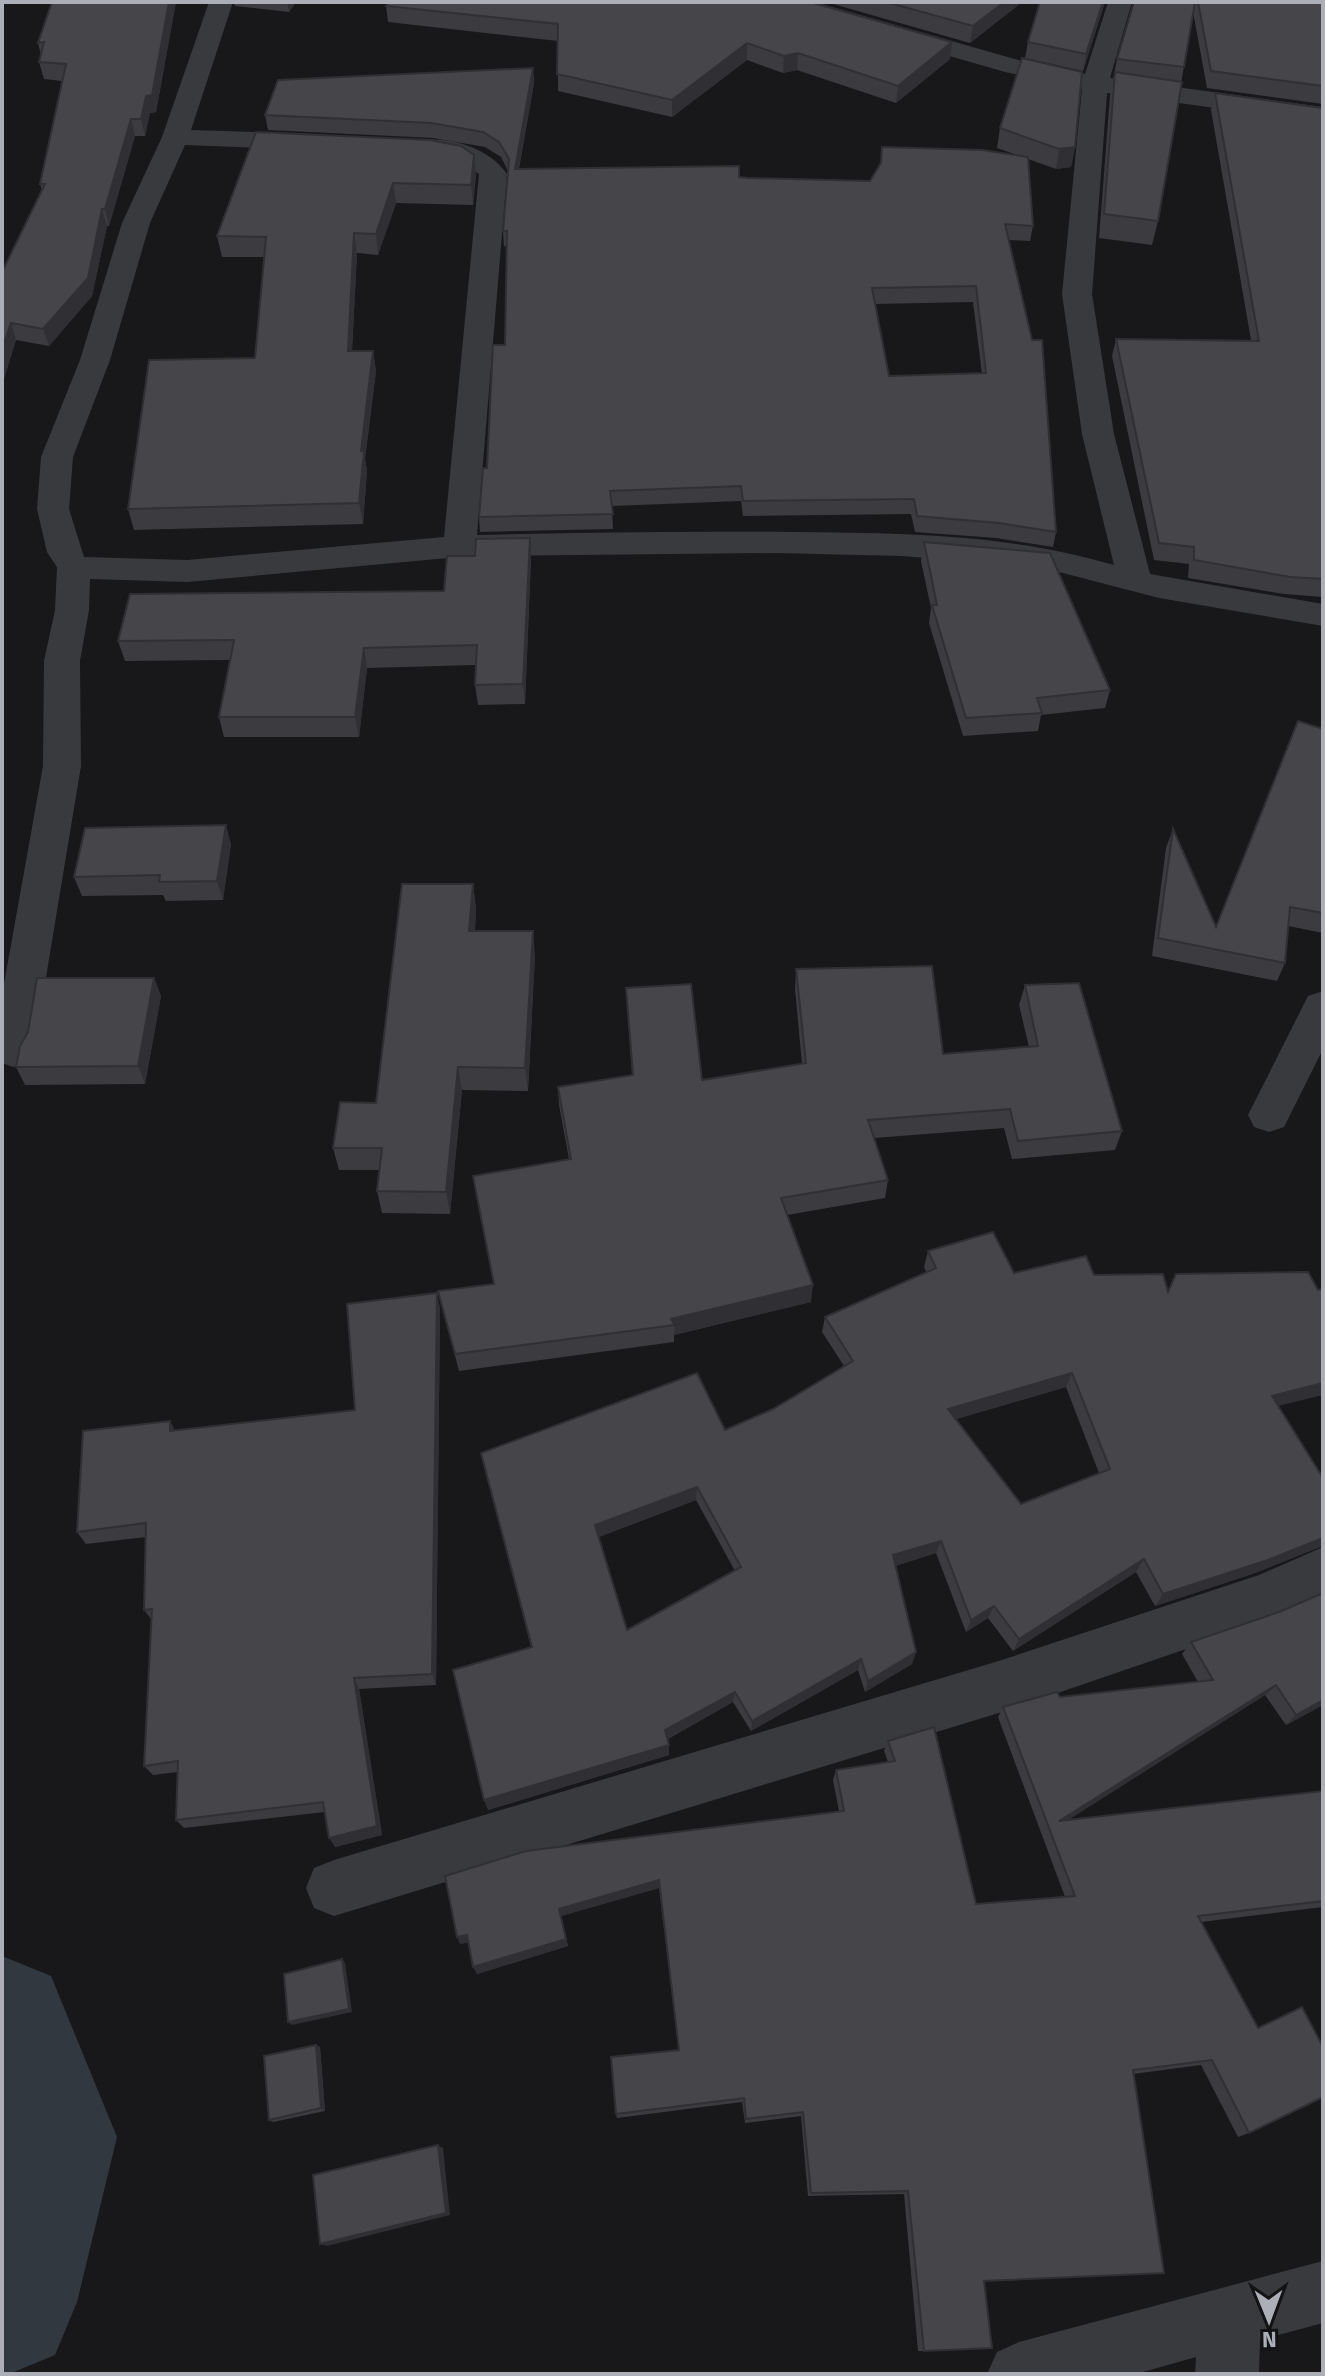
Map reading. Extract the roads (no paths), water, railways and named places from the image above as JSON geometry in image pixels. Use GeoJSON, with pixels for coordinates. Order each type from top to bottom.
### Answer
{"type":"FeatureCollection","features":[{"type":"Feature","properties":{"kind":"street"},"geometry":{"type":"LineString","coordinates":[[13,1050],[62,766],[62,661],[72,610],[74,567],[64,552],[53,509],[57,457],[95,360],[136,223],[175,137],[221,2]]}},
{"type":"Feature","properties":{"kind":"street"},"geometry":{"type":"LineString","coordinates":[[788,2],[1014,67],[1095,84],[1323,115]]}},
{"type":"Feature","properties":{"kind":"street"},"geometry":{"type":"LineString","coordinates":[[1120,2],[1095,84],[1077,294],[1098,434],[1135,581]]}},
{"type":"Feature","properties":{"kind":"street"},"geometry":{"type":"LineString","coordinates":[[175,137],[338,143]]}},
{"type":"Feature","properties":{"kind":"street"},"geometry":{"type":"LineString","coordinates":[[385,146],[474,156],[488,165],[493,174],[460,543]]}},
{"type":"Feature","properties":{"kind":"street"},"geometry":{"type":"LineString","coordinates":[[74,567],[121,573],[263,565],[460,543],[940,547],[1030,555],[1135,581],[1267,608],[1323,615]]}},
{"type":"Feature","properties":{"kind":"street"},"geometry":{"type":"LineString","coordinates":[[1269,1115],[1323,1007]]}},
{"type":"Feature","properties":{"kind":"street"},"geometry":{"type":"LineString","coordinates":[[334,1888],[1002,1686],[1268,1597],[1323,1571]]}},
{"type":"Feature","properties":{"kind":"street"},"geometry":{"type":"LineString","coordinates":[[1019,2374],[1229,2347],[1323,2292]]}},
{"type":"Feature","properties":{"kind":"waterway"},"geometry":{"type":"LineString","coordinates":[[2,2025],[45,2137],[2,2302]]}}]}
